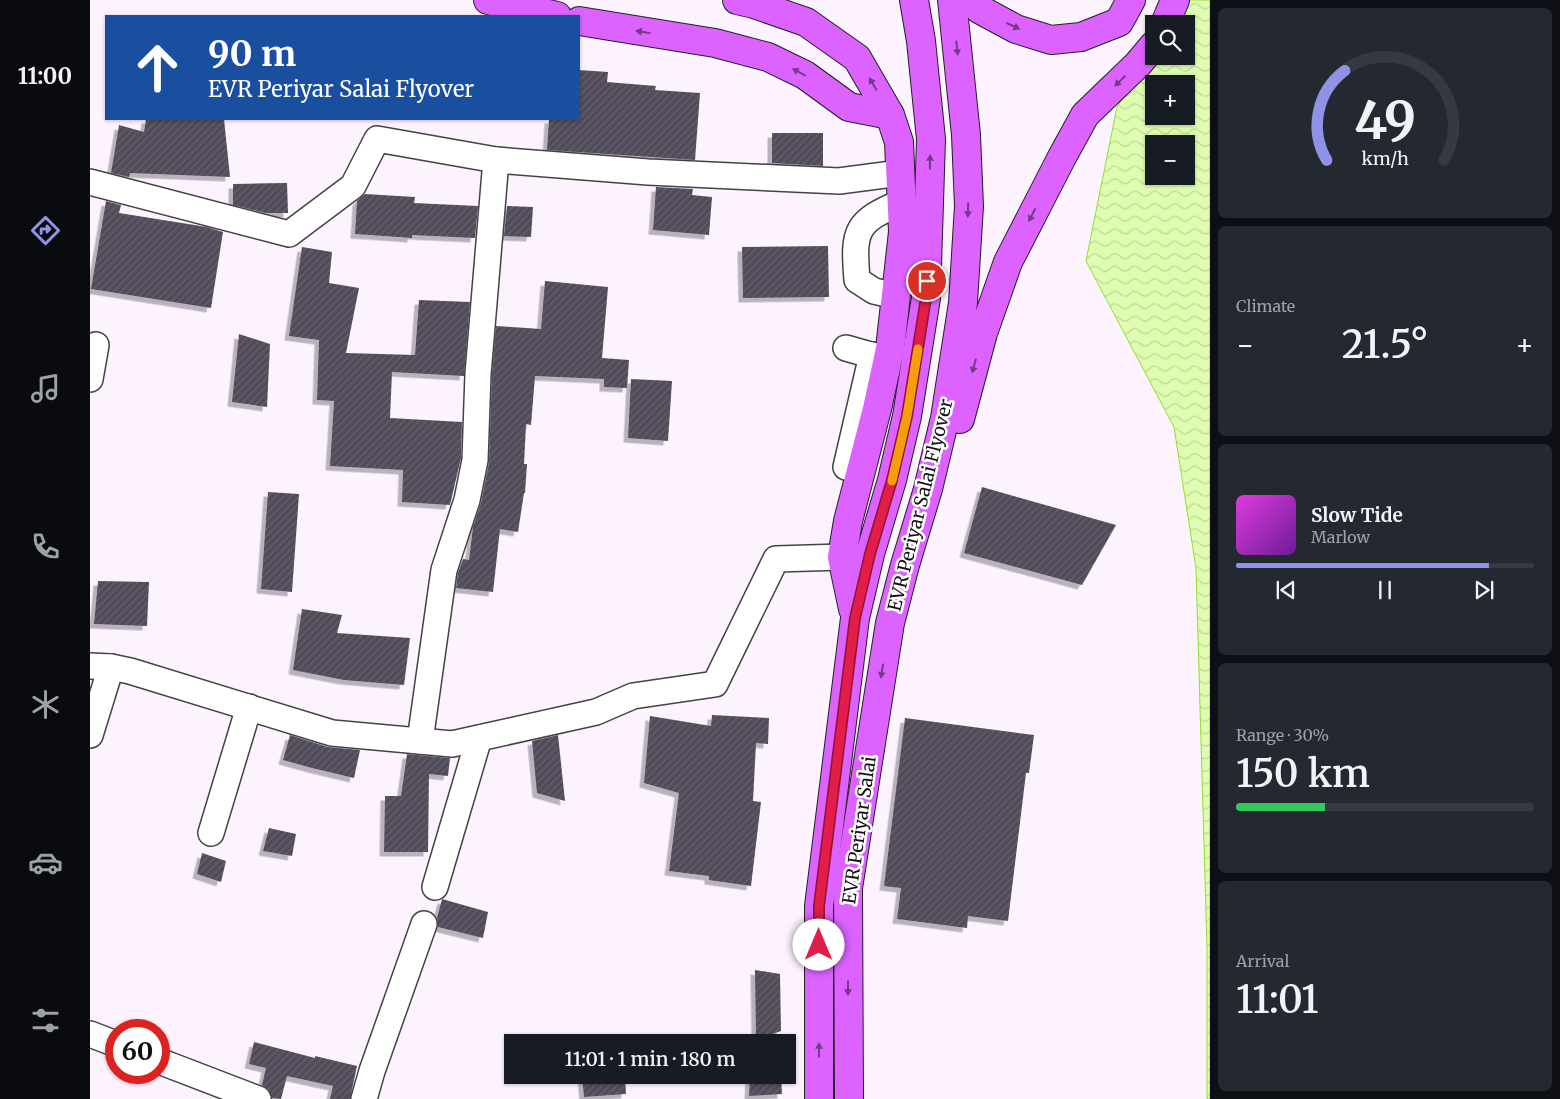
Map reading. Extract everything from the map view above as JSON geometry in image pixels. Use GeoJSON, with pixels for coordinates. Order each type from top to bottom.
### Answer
{"type":"FeatureCollection","features":[{"type":"Feature","properties":{"kind":"main road"},"geometry":{"type":"LineString","coordinates":[[488,0],[553,15]]}},
{"type":"Feature","properties":{"kind":"main road"},"geometry":{"type":"LineString","coordinates":[[737,0],[806,22],[857,58],[890,115],[898,142],[903,232],[896,296],[880,358],[846,467],[848,521],[842,557],[855,618]]}},
{"type":"Feature","properties":{"kind":"main road","name":"EVR Periyar Salai Flyover"},"geometry":{"type":"LineString","coordinates":[[855,618],[907,416],[926,298],[931,139],[921,41],[914,0]]}},
{"type":"Feature","properties":{"kind":"main road","name":"EVR Periyar Salai Flyover"},"geometry":{"type":"LineString","coordinates":[[890,623],[904,565],[928,489],[944,418],[962,303],[968,197],[966,135],[952,0]]}},
{"type":"Feature","properties":{"kind":"main road"},"geometry":{"type":"LineString","coordinates":[[974,0],[979,8],[1016,28],[1051,40],[1081,37],[1119,22],[1132,0]]}},
{"type":"Feature","properties":{"kind":"main road"},"geometry":{"type":"LineString","coordinates":[[1169,15],[1175,0]]}},
{"type":"Feature","properties":{"kind":"main road"},"geometry":{"type":"LineString","coordinates":[[580,21],[715,43],[768,57],[805,75],[849,107],[890,115]]}},
{"type":"Feature","properties":{"kind":"main road"},"geometry":{"type":"LineString","coordinates":[[890,623],[915,592],[983,333],[1008,262],[1085,115],[1145,56]]}},
{"type":"Feature","properties":{"kind":"main road","name":"EVR Periyar Salai"},"geometry":{"type":"LineString","coordinates":[[819,1099],[819,906],[855,618]]}},
{"type":"Feature","properties":{"kind":"main road","name":"EVR Periyar Salai"},"geometry":{"type":"LineString","coordinates":[[849,1099],[848,888],[890,623]]}},
{"type":"Feature","properties":{"kind":"street"},"geometry":{"type":"LineString","coordinates":[[90,182],[289,234],[353,186],[377,139],[496,160],[648,172],[839,182],[900,173]]}},
{"type":"Feature","properties":{"kind":"street"},"geometry":{"type":"LineString","coordinates":[[420,741],[444,570],[467,500],[475,460],[478,374],[496,160]]}},
{"type":"Feature","properties":{"kind":"street"},"geometry":{"type":"LineString","coordinates":[[896,296],[874,291],[857,280],[855,250],[860,227],[877,212],[902,202]]}},
{"type":"Feature","properties":{"kind":"street"},"geometry":{"type":"LineString","coordinates":[[90,379],[96,345]]}},
{"type":"Feature","properties":{"kind":"street"},"geometry":{"type":"LineString","coordinates":[[846,348],[880,358]]}},
{"type":"Feature","properties":{"kind":"street"},"geometry":{"type":"LineString","coordinates":[[90,736],[100,667],[249,707],[332,733],[452,744],[596,712],[633,696],[715,684],[776,558],[842,557]]}},
{"type":"Feature","properties":{"kind":"street"},"geometry":{"type":"LineString","coordinates":[[211,833],[249,707]]}},
{"type":"Feature","properties":{"kind":"street"},"geometry":{"type":"LineString","coordinates":[[435,886],[479,738]]}},
{"type":"Feature","properties":{"kind":"street"},"geometry":{"type":"LineString","coordinates":[[364,1099],[372,1071],[424,924]]}},
{"type":"Feature","properties":{"kind":"street"},"geometry":{"type":"LineString","coordinates":[[90,1034],[105,1040]]}},
{"type":"Feature","properties":{"kind":"street"},"geometry":{"type":"LineString","coordinates":[[170,1065],[258,1099]]}},
{"type":"Feature","properties":{"kind":"water"},"geometry":{"type":"Polygon","coordinates":[[[1185,0],[1210,0],[1210,1099],[1207,1099],[1207,948],[1196,568],[1174,427],[1086,261],[1117,107],[1145,64],[1195,65],[1195,15],[1176,15],[1185,0]]]}},
{"type":"Feature","properties":{"kind":"building"},"geometry":{"type":"Polygon","coordinates":[[[580,70],[608,72],[607,82],[656,86],[655,90],[700,93],[695,160],[547,150],[549,120],[580,120],[580,70]]]}},
{"type":"Feature","properties":{"kind":"building"},"geometry":{"type":"Polygon","coordinates":[[[146,120],[224,120],[230,177],[130,173],[129,177],[111,173],[119,125],[144,132],[146,120]]]}},
{"type":"Feature","properties":{"kind":"building"},"geometry":{"type":"Polygon","coordinates":[[[772,133],[823,133],[823,166],[772,163],[772,133]]]}},
{"type":"Feature","properties":{"kind":"building"},"geometry":{"type":"Polygon","coordinates":[[[287,183],[288,213],[266,213],[233,205],[233,184],[287,183]]]}},
{"type":"Feature","properties":{"kind":"building"},"geometry":{"type":"Polygon","coordinates":[[[656,187],[693,189],[692,195],[712,197],[709,235],[653,230],[656,187]]]}},
{"type":"Feature","properties":{"kind":"building"},"geometry":{"type":"Polygon","coordinates":[[[365,194],[415,197],[414,203],[478,206],[475,238],[412,235],[412,238],[355,234],[357,201],[365,194]]]}},
{"type":"Feature","properties":{"kind":"building"},"geometry":{"type":"Polygon","coordinates":[[[106,201],[121,205],[119,213],[207,227],[223,232],[211,308],[91,289],[106,201]]]}},
{"type":"Feature","properties":{"kind":"building"},"geometry":{"type":"Polygon","coordinates":[[[507,206],[533,207],[531,237],[504,236],[507,206]]]}},
{"type":"Feature","properties":{"kind":"building"},"geometry":{"type":"Polygon","coordinates":[[[828,246],[829,297],[743,298],[742,247],[828,246]]]}},
{"type":"Feature","properties":{"kind":"building"},"geometry":{"type":"Polygon","coordinates":[[[302,247],[332,252],[329,283],[359,288],[346,353],[415,355],[419,300],[470,302],[464,376],[392,372],[390,418],[462,422],[461,458],[450,505],[402,502],[403,470],[330,466],[334,401],[317,400],[319,340],[289,336],[302,247]]]}},
{"type":"Feature","properties":{"kind":"building"},"geometry":{"type":"Polygon","coordinates":[[[545,281],[608,287],[602,358],[629,360],[627,388],[604,387],[604,379],[535,376],[531,425],[526,424],[524,464],[527,464],[525,493],[518,532],[500,529],[493,592],[456,588],[458,573],[463,559],[469,560],[473,527],[481,503],[489,463],[496,326],[541,329],[545,281]]]}},
{"type":"Feature","properties":{"kind":"building"},"geometry":{"type":"Polygon","coordinates":[[[239,334],[270,344],[267,407],[232,402],[239,334]]]}},
{"type":"Feature","properties":{"kind":"building"},"geometry":{"type":"Polygon","coordinates":[[[631,379],[672,381],[668,441],[628,438],[631,379]]]}},
{"type":"Feature","properties":{"kind":"building"},"geometry":{"type":"Polygon","coordinates":[[[982,487],[1116,525],[1082,585],[964,553],[982,487]]]}},
{"type":"Feature","properties":{"kind":"building"},"geometry":{"type":"Polygon","coordinates":[[[268,492],[299,494],[292,592],[261,589],[268,492]]]}},
{"type":"Feature","properties":{"kind":"building"},"geometry":{"type":"Polygon","coordinates":[[[98,581],[149,582],[147,626],[94,624],[98,581]]]}},
{"type":"Feature","properties":{"kind":"building"},"geometry":{"type":"Polygon","coordinates":[[[302,609],[342,615],[337,633],[410,638],[404,685],[344,680],[293,670],[302,609]]]}},
{"type":"Feature","properties":{"kind":"building"},"geometry":{"type":"Polygon","coordinates":[[[712,715],[769,718],[768,744],[756,743],[753,801],[761,802],[751,886],[709,880],[709,876],[669,871],[679,793],[644,783],[650,716],[711,726],[712,715]]]}},
{"type":"Feature","properties":{"kind":"building"},"geometry":{"type":"Polygon","coordinates":[[[905,718],[1034,735],[1029,773],[1026,773],[1008,921],[968,916],[967,928],[897,919],[901,888],[884,886],[905,718]]]}},
{"type":"Feature","properties":{"kind":"building"},"geometry":{"type":"Polygon","coordinates":[[[290,735],[328,747],[360,750],[354,778],[283,760],[290,735]]]}},
{"type":"Feature","properties":{"kind":"building"},"geometry":{"type":"Polygon","coordinates":[[[558,735],[565,801],[537,793],[532,741],[558,735]]]}},
{"type":"Feature","properties":{"kind":"building"},"geometry":{"type":"Polygon","coordinates":[[[407,754],[450,758],[448,776],[429,774],[428,852],[384,852],[385,796],[401,796],[407,754]]]}},
{"type":"Feature","properties":{"kind":"building"},"geometry":{"type":"Polygon","coordinates":[[[269,828],[296,834],[292,856],[263,851],[269,828]]]}},
{"type":"Feature","properties":{"kind":"building"},"geometry":{"type":"Polygon","coordinates":[[[202,853],[226,861],[221,882],[197,874],[202,853]]]}},
{"type":"Feature","properties":{"kind":"building"},"geometry":{"type":"Polygon","coordinates":[[[442,899],[488,912],[483,938],[438,927],[437,918],[442,899]]]}},
{"type":"Feature","properties":{"kind":"building"},"geometry":{"type":"Polygon","coordinates":[[[755,970],[780,974],[781,1031],[773,1034],[756,1034],[755,970]]]}},
{"type":"Feature","properties":{"kind":"building"},"geometry":{"type":"Polygon","coordinates":[[[254,1042],[315,1058],[315,1056],[357,1066],[350,1099],[330,1099],[333,1086],[287,1076],[281,1099],[272,1098],[269,1090],[262,1085],[266,1068],[249,1064],[254,1042]]]}},
{"type":"Feature","properties":{"kind":"building"},"geometry":{"type":"Polygon","coordinates":[[[583,1084],[625,1084],[626,1094],[584,1097],[583,1084]]]}},
{"type":"Feature","properties":{"kind":"building"},"geometry":{"type":"Polygon","coordinates":[[[750,1084],[781,1084],[782,1094],[749,1096],[750,1084]]]}},
{"type":"Feature","properties":{"kind":"slow traffic"},"geometry":{"type":"LineString","coordinates":[[892,481],[907,416],[918,349]]}},
{"type":"Feature","properties":{"kind":"route"},"geometry":{"type":"LineString","coordinates":[[819,945],[819,906],[855,618],[907,416],[926,298],[927,281]]}}]}
